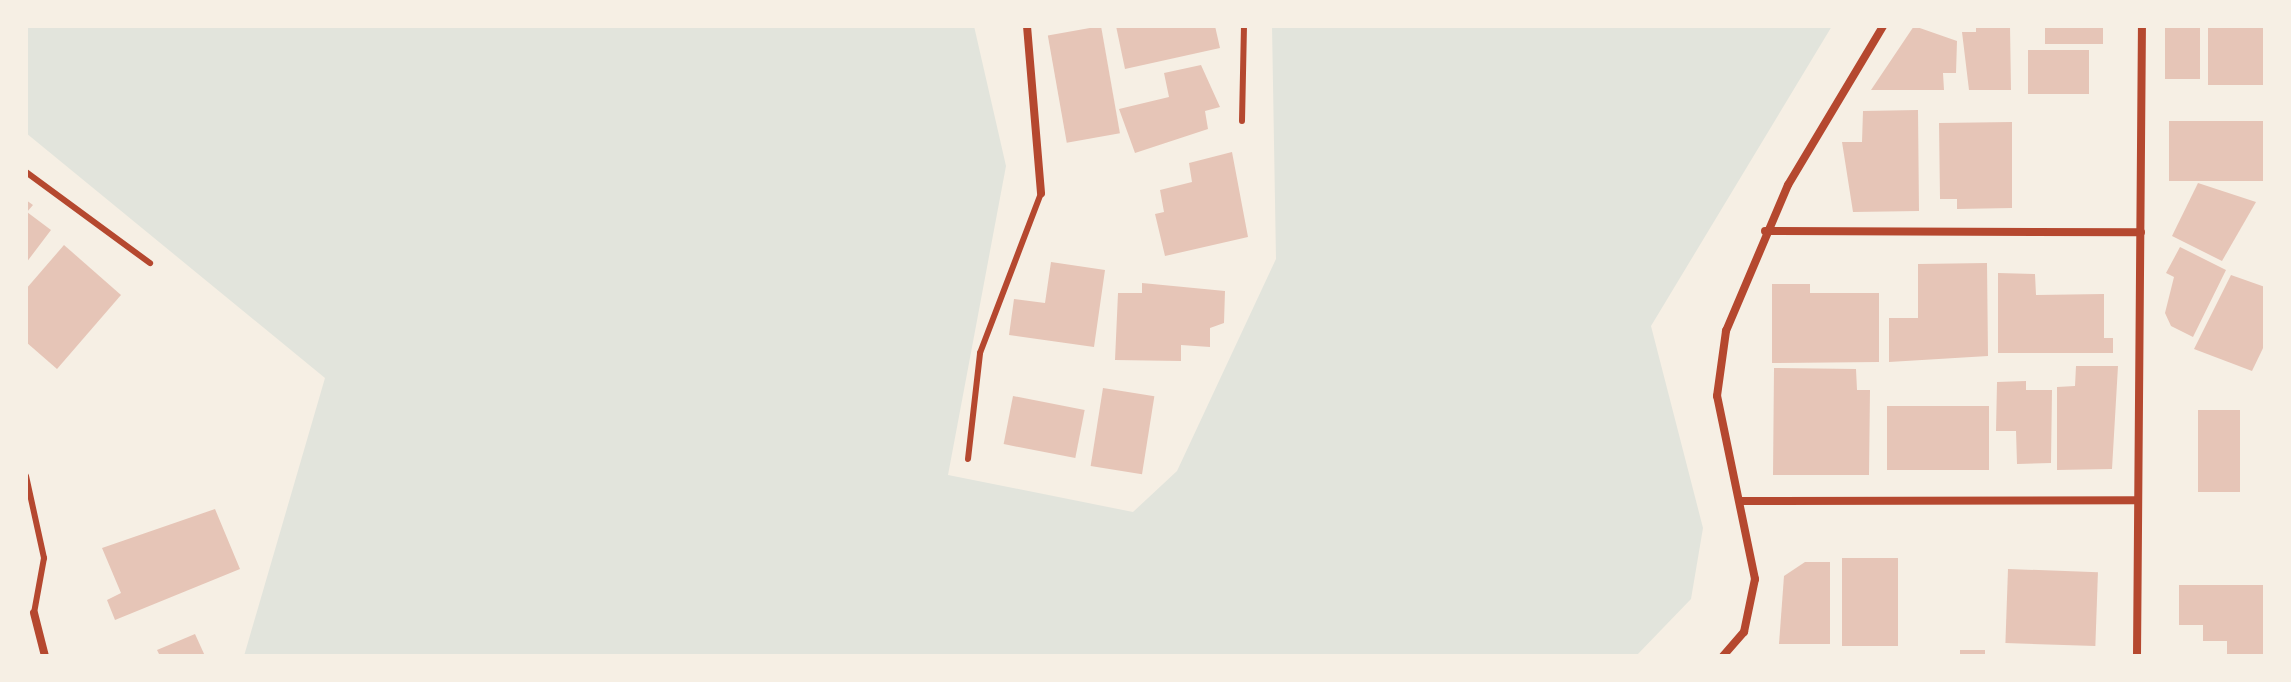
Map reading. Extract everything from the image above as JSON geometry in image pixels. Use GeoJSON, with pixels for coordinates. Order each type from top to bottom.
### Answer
{"type":"FeatureCollection","features":[{"type":"Feature","properties":{"kind":"street"},"geometry":{"type":"LineString","coordinates":[[1027,26],[1041,193]]}},
{"type":"Feature","properties":{"kind":"street"},"geometry":{"type":"LineString","coordinates":[[1723,656],[1744,632],[1755,579],[1717,396],[1726,331],[1765,231],[1883,26]]}},
{"type":"Feature","properties":{"kind":"street"},"geometry":{"type":"LineString","coordinates":[[2137,656],[2142,26]]}},
{"type":"Feature","properties":{"kind":"street"},"geometry":{"type":"LineString","coordinates":[[1765,231],[2141,232]]}},
{"type":"Feature","properties":{"kind":"street"},"geometry":{"type":"LineString","coordinates":[[1741,501],[2138,500]]}},
{"type":"Feature","properties":{"kind":"street"},"geometry":{"type":"LineString","coordinates":[[34,613],[45,656]]}},
{"type":"Feature","properties":{"kind":"lane"},"geometry":{"type":"LineString","coordinates":[[1242,121],[1244,26]]}},
{"type":"Feature","properties":{"kind":"lane"},"geometry":{"type":"LineString","coordinates":[[26,172],[150,263]]}},
{"type":"Feature","properties":{"kind":"lane"},"geometry":{"type":"LineString","coordinates":[[968,459],[980,353],[1041,193]]}},
{"type":"Feature","properties":{"kind":"lane"},"geometry":{"type":"LineString","coordinates":[[26,476],[44,558],[34,613]]}},
{"type":"Feature","properties":{"kind":"shaded area"},"geometry":{"type":"Polygon","coordinates":[[[26,26],[974,26],[1006,166],[948,475],[1133,512],[1177,471],[1276,259],[1272,26],[1832,26],[1651,326],[1703,528],[1691,599],[1636,656],[244,656],[325,378],[26,133],[26,26]]]}},
{"type":"Feature","properties":{"kind":"building"},"geometry":{"type":"Polygon","coordinates":[[[1101,26],[1120,133],[1067,143],[1048,35],[1101,26]]]}},
{"type":"Feature","properties":{"kind":"building"},"geometry":{"type":"Polygon","coordinates":[[[1116,26],[1215,26],[1220,48],[1125,69],[1116,26]]]}},
{"type":"Feature","properties":{"kind":"building"},"geometry":{"type":"Polygon","coordinates":[[[1914,26],[1957,41],[1956,73],[1943,73],[1944,90],[1871,90],[1914,26]]]}},
{"type":"Feature","properties":{"kind":"building"},"geometry":{"type":"Polygon","coordinates":[[[1976,26],[2010,26],[2011,90],[1969,90],[1962,32],[1976,32],[1976,26]]]}},
{"type":"Feature","properties":{"kind":"building"},"geometry":{"type":"Polygon","coordinates":[[[2045,26],[2103,26],[2103,44],[2045,44],[2045,26]]]}},
{"type":"Feature","properties":{"kind":"building"},"geometry":{"type":"Polygon","coordinates":[[[2165,26],[2200,26],[2200,79],[2165,79],[2165,26]]]}},
{"type":"Feature","properties":{"kind":"building"},"geometry":{"type":"Polygon","coordinates":[[[2208,26],[2264,26],[2264,85],[2208,85],[2208,26]]]}},
{"type":"Feature","properties":{"kind":"building"},"geometry":{"type":"Polygon","coordinates":[[[2028,50],[2089,50],[2089,94],[2028,94],[2028,50]]]}},
{"type":"Feature","properties":{"kind":"building"},"geometry":{"type":"Polygon","coordinates":[[[1201,65],[1220,107],[1205,111],[1208,129],[1135,153],[1119,109],[1169,97],[1164,73],[1201,65]]]}},
{"type":"Feature","properties":{"kind":"building"},"geometry":{"type":"Polygon","coordinates":[[[1918,110],[1919,211],[1853,212],[1842,142],[1862,142],[1863,111],[1918,110]]]}},
{"type":"Feature","properties":{"kind":"building"},"geometry":{"type":"Polygon","coordinates":[[[2169,121],[2265,121],[2265,181],[2169,181],[2169,121]]]}},
{"type":"Feature","properties":{"kind":"building"},"geometry":{"type":"Polygon","coordinates":[[[2012,122],[2012,208],[1957,209],[1957,199],[1940,199],[1939,123],[2012,122]]]}},
{"type":"Feature","properties":{"kind":"building"},"geometry":{"type":"Polygon","coordinates":[[[1232,152],[1248,237],[1165,256],[1155,214],[1164,212],[1160,190],[1192,182],[1189,163],[1232,152]]]}},
{"type":"Feature","properties":{"kind":"building"},"geometry":{"type":"Polygon","coordinates":[[[2198,183],[2256,202],[2222,261],[2172,236],[2198,183]]]}},
{"type":"Feature","properties":{"kind":"building"},"geometry":{"type":"Polygon","coordinates":[[[26,200],[33,205],[27,212],[51,230],[26,263],[26,200]]]}},
{"type":"Feature","properties":{"kind":"building"},"geometry":{"type":"Polygon","coordinates":[[[64,245],[121,295],[57,369],[26,342],[26,289],[64,245]]]}},
{"type":"Feature","properties":{"kind":"building"},"geometry":{"type":"Polygon","coordinates":[[[2180,247],[2226,270],[2193,337],[2171,326],[2165,313],[2174,277],[2166,273],[2180,247]]]}},
{"type":"Feature","properties":{"kind":"building"},"geometry":{"type":"Polygon","coordinates":[[[1051,262],[1105,270],[1094,347],[1009,335],[1014,299],[1045,303],[1051,262]]]}},
{"type":"Feature","properties":{"kind":"building"},"geometry":{"type":"Polygon","coordinates":[[[1987,263],[1988,356],[1889,362],[1889,318],[1918,318],[1918,264],[1987,263]]]}},
{"type":"Feature","properties":{"kind":"building"},"geometry":{"type":"Polygon","coordinates":[[[1998,273],[2035,274],[2036,295],[2104,294],[2104,338],[2113,338],[2113,353],[1998,353],[1998,273]]]}},
{"type":"Feature","properties":{"kind":"building"},"geometry":{"type":"Polygon","coordinates":[[[2231,275],[2265,287],[2265,344],[2252,371],[2194,349],[2231,275]]]}},
{"type":"Feature","properties":{"kind":"building"},"geometry":{"type":"Polygon","coordinates":[[[1142,283],[1225,291],[1224,323],[1210,328],[1210,347],[1181,345],[1181,361],[1115,360],[1118,293],[1142,293],[1142,283]]]}},
{"type":"Feature","properties":{"kind":"building"},"geometry":{"type":"Polygon","coordinates":[[[1772,284],[1810,284],[1810,293],[1879,293],[1879,362],[1772,363],[1772,284]]]}},
{"type":"Feature","properties":{"kind":"building"},"geometry":{"type":"Polygon","coordinates":[[[2076,366],[2118,366],[2112,469],[2057,470],[2057,387],[2075,386],[2076,366]]]}},
{"type":"Feature","properties":{"kind":"building"},"geometry":{"type":"Polygon","coordinates":[[[1774,368],[1856,369],[1857,390],[1870,390],[1869,475],[1773,475],[1774,368]]]}},
{"type":"Feature","properties":{"kind":"building"},"geometry":{"type":"Polygon","coordinates":[[[2026,381],[2026,390],[2052,390],[2051,463],[2017,464],[2016,431],[1996,431],[1997,382],[2026,381]]]}},
{"type":"Feature","properties":{"kind":"building"},"geometry":{"type":"Polygon","coordinates":[[[1103,388],[1154,396],[1142,474],[1091,466],[1103,388]]]}},
{"type":"Feature","properties":{"kind":"building"},"geometry":{"type":"Polygon","coordinates":[[[1013,396],[1085,410],[1075,458],[1004,444],[1013,396]]]}},
{"type":"Feature","properties":{"kind":"building"},"geometry":{"type":"Polygon","coordinates":[[[1887,406],[1989,406],[1989,470],[1887,470],[1887,406]]]}},
{"type":"Feature","properties":{"kind":"building"},"geometry":{"type":"Polygon","coordinates":[[[2198,410],[2240,410],[2240,492],[2198,492],[2198,410]]]}},
{"type":"Feature","properties":{"kind":"building"},"geometry":{"type":"Polygon","coordinates":[[[215,509],[240,569],[115,620],[107,600],[121,593],[102,548],[215,509]]]}},
{"type":"Feature","properties":{"kind":"building"},"geometry":{"type":"Polygon","coordinates":[[[1842,558],[1898,558],[1898,646],[1842,646],[1842,558]]]}},
{"type":"Feature","properties":{"kind":"building"},"geometry":{"type":"Polygon","coordinates":[[[1805,562],[1830,562],[1830,644],[1779,644],[1784,576],[1805,562]]]}},
{"type":"Feature","properties":{"kind":"building"},"geometry":{"type":"Polygon","coordinates":[[[2008,569],[2098,572],[2095,646],[2005,643],[2008,569]]]}},
{"type":"Feature","properties":{"kind":"building"},"geometry":{"type":"Polygon","coordinates":[[[2179,585],[2265,585],[2265,656],[2227,656],[2227,641],[2203,641],[2203,625],[2179,625],[2179,585]]]}},
{"type":"Feature","properties":{"kind":"building"},"geometry":{"type":"Polygon","coordinates":[[[195,634],[205,656],[160,656],[157,650],[195,634]]]}},
{"type":"Feature","properties":{"kind":"building"},"geometry":{"type":"Polygon","coordinates":[[[1960,650],[1985,650],[1985,656],[1960,656],[1960,650]]]}}]}
